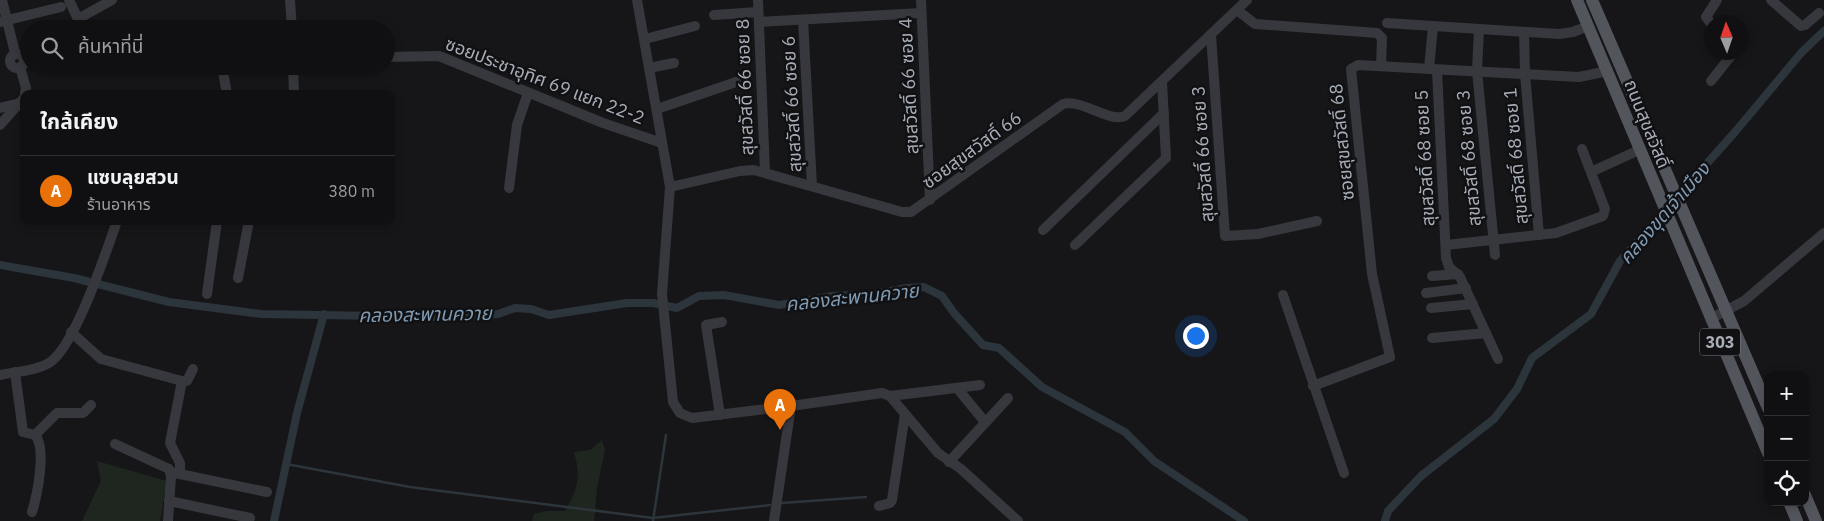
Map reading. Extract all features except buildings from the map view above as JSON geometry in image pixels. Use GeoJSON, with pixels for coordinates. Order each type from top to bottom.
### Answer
{"type":"FeatureCollection","features":[{"type":"Feature","properties":{"kind":"main road","name":"ถนนสุขสวัสดิ์"},"geometry":{"type":"LineString","coordinates":[[1577,0],[1608,72],[1650,180],[1764,444]]}},
{"type":"Feature","properties":{"kind":"main road","name":"ถนนสุขสวัสดิ์"},"geometry":{"type":"LineString","coordinates":[[1592,0],[1764,399]]}},
{"type":"Feature","properties":{"kind":"main road"},"geometry":{"type":"LineString","coordinates":[[1809,504],[1816,521]]}},
{"type":"Feature","properties":{"kind":"main road"},"geometry":{"type":"LineString","coordinates":[[1791,506],[1797,521]]}},
{"type":"Feature","properties":{"kind":"street"},"geometry":{"type":"LineString","coordinates":[[2,0],[4,21],[16,60]]}},
{"type":"Feature","properties":{"kind":"street"},"geometry":{"type":"LineString","coordinates":[[69,0],[78,19],[112,0]]}},
{"type":"Feature","properties":{"kind":"street"},"geometry":{"type":"LineString","coordinates":[[290,0],[291,20]]}},
{"type":"Feature","properties":{"kind":"street"},"geometry":{"type":"LineString","coordinates":[[637,0],[670,187],[662,294],[676,409],[685,417],[692,418],[882,393],[890,396],[980,385]]}},
{"type":"Feature","properties":{"kind":"street","name":"สุขสวัสดิ์ 66 ซอย 8"},"geometry":{"type":"LineString","coordinates":[[758,0],[765,172]]}},
{"type":"Feature","properties":{"kind":"street","name":"สุขสวัสดิ์ 66 ซอย 4"},"geometry":{"type":"LineString","coordinates":[[921,0],[930,200]]}},
{"type":"Feature","properties":{"kind":"street","name":"ซอยสุขสวัสดิ์ 66"},"geometry":{"type":"LineString","coordinates":[[670,187],[740,171],[765,172],[906,213],[930,200],[1063,104],[1075,103],[1122,118],[1247,0]]}},
{"type":"Feature","properties":{"kind":"street"},"geometry":{"type":"LineString","coordinates":[[1707,15],[1717,0]]}},
{"type":"Feature","properties":{"kind":"street"},"geometry":{"type":"LineString","coordinates":[[1771,0],[1801,26],[1805,25],[1819,12]]}},
{"type":"Feature","properties":{"kind":"street"},"geometry":{"type":"LineString","coordinates":[[4,21],[60,8]]}},
{"type":"Feature","properties":{"kind":"street"},"geometry":{"type":"LineString","coordinates":[[1237,10],[1256,24],[1377,33],[1382,38],[1381,66]]}},
{"type":"Feature","properties":{"kind":"street"},"geometry":{"type":"LineString","coordinates":[[714,15],[803,20],[921,13]]}},
{"type":"Feature","properties":{"kind":"street","name":"สุขสวัสดิ์ 66 ซอย 6"},"geometry":{"type":"LineString","coordinates":[[803,20],[812,186]]}},
{"type":"Feature","properties":{"kind":"street"},"geometry":{"type":"LineString","coordinates":[[1387,23],[1565,33],[1588,26]]}},
{"type":"Feature","properties":{"kind":"street"},"geometry":{"type":"LineString","coordinates":[[645,39],[695,26]]}},
{"type":"Feature","properties":{"kind":"street","name":"สุขสวัสดิ์ 68 ซอย 5"},"geometry":{"type":"LineString","coordinates":[[1434,26],[1433,69],[1449,267],[1458,274],[1466,288],[1498,358]]}},
{"type":"Feature","properties":{"kind":"street","name":"สุขสวัสดิ์ 68 ซอย 3"},"geometry":{"type":"LineString","coordinates":[[1479,29],[1477,71],[1495,255]]}},
{"type":"Feature","properties":{"kind":"street","name":"สุขสวัสดิ์ 68 ซอย 1"},"geometry":{"type":"LineString","coordinates":[[1524,32],[1525,74],[1539,235]]}},
{"type":"Feature","properties":{"kind":"street","name":"สุขสวัสดิ์ 66 ซอย 3"},"geometry":{"type":"LineString","coordinates":[[1211,36],[1225,236],[1258,234],[1317,221]]}},
{"type":"Feature","properties":{"kind":"street","name":"ซอยประชาอุทิศ 69 แยก 22-2"},"geometry":{"type":"LineString","coordinates":[[395,57],[439,56],[603,123],[662,144]]}},
{"type":"Feature","properties":{"kind":"street"},"geometry":{"type":"LineString","coordinates":[[1712,81],[1728,60]]}},
{"type":"Feature","properties":{"kind":"street"},"geometry":{"type":"LineString","coordinates":[[649,68],[674,63]]}},
{"type":"Feature","properties":{"kind":"street","name":"ซอยสุขสวัสดิ์ 68"},"geometry":{"type":"LineString","coordinates":[[1313,386],[1390,357],[1372,274],[1351,69],[1358,65],[1578,77],[1608,72]]}},
{"type":"Feature","properties":{"kind":"street"},"geometry":{"type":"LineString","coordinates":[[21,75],[25,90]]}},
{"type":"Feature","properties":{"kind":"street"},"geometry":{"type":"LineString","coordinates":[[224,75],[226,90]]}},
{"type":"Feature","properties":{"kind":"street"},"geometry":{"type":"LineString","coordinates":[[293,75],[294,90]]}},
{"type":"Feature","properties":{"kind":"street"},"geometry":{"type":"LineString","coordinates":[[657,109],[736,82]]}},
{"type":"Feature","properties":{"kind":"street"},"geometry":{"type":"LineString","coordinates":[[1075,245],[1166,158],[1162,82]]}},
{"type":"Feature","properties":{"kind":"street"},"geometry":{"type":"LineString","coordinates":[[508,188],[517,125],[528,93]]}},
{"type":"Feature","properties":{"kind":"street"},"geometry":{"type":"LineString","coordinates":[[0,108],[20,99]]}},
{"type":"Feature","properties":{"kind":"street"},"geometry":{"type":"LineString","coordinates":[[0,125],[20,102]]}},
{"type":"Feature","properties":{"kind":"street"},"geometry":{"type":"LineString","coordinates":[[1043,230],[1164,113]]}},
{"type":"Feature","properties":{"kind":"street"},"geometry":{"type":"LineString","coordinates":[[1446,245],[1493,241],[1567,230],[1605,213],[1582,149]]}},
{"type":"Feature","properties":{"kind":"street"},"geometry":{"type":"LineString","coordinates":[[1591,172],[1639,150]]}},
{"type":"Feature","properties":{"kind":"street"},"geometry":{"type":"LineString","coordinates":[[0,375],[46,364],[54,359],[71,332],[88,296],[115,225]]}},
{"type":"Feature","properties":{"kind":"street"},"geometry":{"type":"LineString","coordinates":[[207,294],[216,225]]}},
{"type":"Feature","properties":{"kind":"street"},"geometry":{"type":"LineString","coordinates":[[238,278],[248,225]]}},
{"type":"Feature","properties":{"kind":"street"},"geometry":{"type":"LineString","coordinates":[[1710,319],[1726,312],[1744,300],[1824,232]]}},
{"type":"Feature","properties":{"kind":"street"},"geometry":{"type":"LineString","coordinates":[[1432,276],[1458,274]]}},
{"type":"Feature","properties":{"kind":"street"},"geometry":{"type":"LineString","coordinates":[[1426,293],[1466,288]]}},
{"type":"Feature","properties":{"kind":"street"},"geometry":{"type":"LineString","coordinates":[[1283,295],[1344,473]]}},
{"type":"Feature","properties":{"kind":"street"},"geometry":{"type":"LineString","coordinates":[[1431,308],[1473,304]]}},
{"type":"Feature","properties":{"kind":"street"},"geometry":{"type":"LineString","coordinates":[[720,415],[706,325],[722,322]]}},
{"type":"Feature","properties":{"kind":"street"},"geometry":{"type":"LineString","coordinates":[[71,332],[101,359],[182,381],[188,381],[192,369]]}},
{"type":"Feature","properties":{"kind":"street"},"geometry":{"type":"LineString","coordinates":[[1432,338],[1486,333]]}},
{"type":"Feature","properties":{"kind":"street"},"geometry":{"type":"LineString","coordinates":[[15,372],[23,432],[35,434]]}},
{"type":"Feature","properties":{"kind":"street"},"geometry":{"type":"LineString","coordinates":[[168,521],[175,473],[180,462],[170,443],[182,381]]}},
{"type":"Feature","properties":{"kind":"street"},"geometry":{"type":"LineString","coordinates":[[957,388],[985,422]]}},
{"type":"Feature","properties":{"kind":"street"},"geometry":{"type":"LineString","coordinates":[[890,396],[938,453],[949,462],[961,468],[1017,521]]}},
{"type":"Feature","properties":{"kind":"street"},"geometry":{"type":"LineString","coordinates":[[949,462],[1008,398]]}},
{"type":"Feature","properties":{"kind":"street"},"geometry":{"type":"LineString","coordinates":[[35,434],[57,414],[83,413],[91,405]]}},
{"type":"Feature","properties":{"kind":"street"},"geometry":{"type":"LineString","coordinates":[[774,521],[791,406]]}},
{"type":"Feature","properties":{"kind":"street"},"geometry":{"type":"LineString","coordinates":[[879,506],[890,503],[892,500],[905,414]]}},
{"type":"Feature","properties":{"kind":"street"},"geometry":{"type":"LineString","coordinates":[[32,512],[39,486],[40,468],[40,444],[35,434]]}},
{"type":"Feature","properties":{"kind":"street"},"geometry":{"type":"LineString","coordinates":[[115,444],[159,463],[175,473],[267,492]]}},
{"type":"Feature","properties":{"kind":"street"},"geometry":{"type":"LineString","coordinates":[[170,501],[250,518]]}},
{"type":"Feature","properties":{"kind":"shaded area"},"geometry":{"type":"Polygon","coordinates":[[[602,440],[605,450],[597,488],[594,521],[532,521],[534,514],[546,511],[565,511],[577,483],[578,476],[574,452],[590,450],[602,440]]]}},
{"type":"Feature","properties":{"kind":"shaded area"},"geometry":{"type":"Polygon","coordinates":[[[97,461],[167,481],[160,521],[82,521],[101,481],[97,461]]]}},
{"type":"Feature","properties":{"kind":"waterway","name":"คลองขุดเจ้าเมือง"},"geometry":{"type":"LineString","coordinates":[[1385,521],[1388,511],[1421,476],[1494,419],[1517,389],[1532,358],[1591,314],[1620,261],[1735,132],[1801,53],[1824,31]]}},
{"type":"Feature","properties":{"kind":"waterway","name":"คลองสะพานควาย"},"geometry":{"type":"LineString","coordinates":[[0,265],[74,278],[169,302],[261,314],[439,317],[498,314],[515,308],[531,309],[549,315],[627,303],[653,303],[677,308],[699,296],[724,295],[779,305],[833,296],[874,294],[924,287],[942,296],[954,313],[983,345],[999,348],[1042,387],[1125,432],[1154,461],[1244,521]]}},
{"type":"Feature","properties":{"kind":"waterway"},"geometry":{"type":"LineString","coordinates":[[274,521],[297,413],[324,314]]}},
{"type":"Feature","properties":{"kind":"waterway"},"geometry":{"type":"LineString","coordinates":[[653,521],[666,435]]}},
{"type":"Feature","properties":{"kind":"waterway"},"geometry":{"type":"LineString","coordinates":[[286,464],[410,487],[653,518],[770,505]]}},
{"type":"Feature","properties":{"kind":"waterway"},"geometry":{"type":"LineString","coordinates":[[782,503],[866,497]]}},
{"type":"Feature","properties":{"kind":"place","name":"แซบลุยสวน"},"geometry":{"type":"Point","coordinates":[780,430]}}]}
